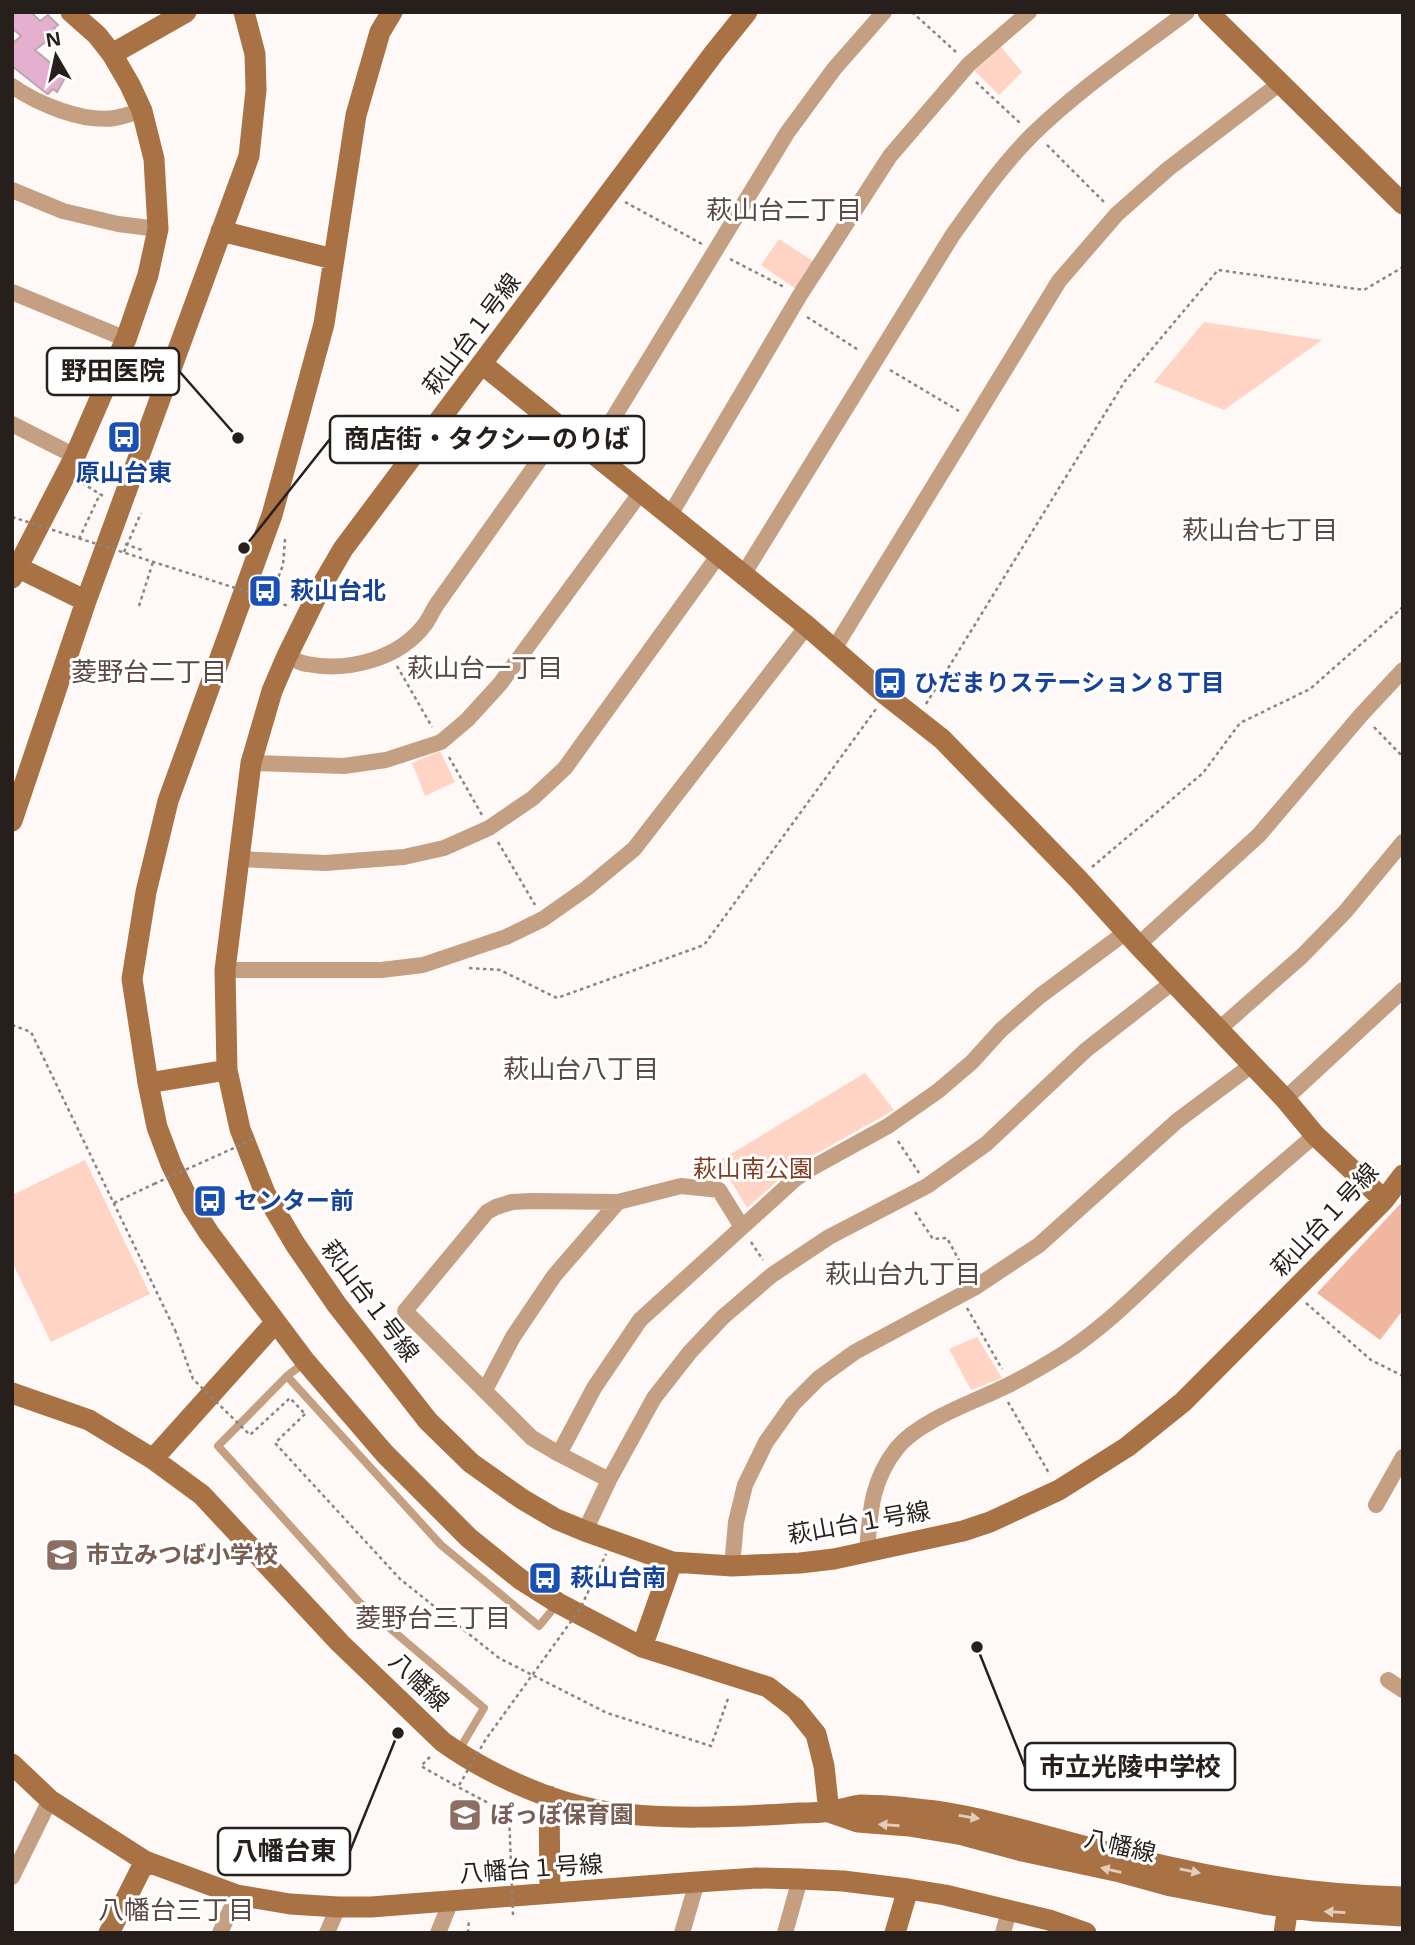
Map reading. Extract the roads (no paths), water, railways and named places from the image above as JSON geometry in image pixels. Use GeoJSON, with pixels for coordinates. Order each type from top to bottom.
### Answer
{"type":"FeatureCollection","features":[{"type":"Feature","properties":{"kind":"street"},"geometry":{"type":"LineString","coordinates":[[71,12],[97,35],[112,54],[142,111],[154,159],[158,229],[148,275],[126,339],[71,465],[15,572],[86,601]]}},
{"type":"Feature","properties":{"kind":"street"},"geometry":{"type":"LineString","coordinates":[[112,54],[186,12]]}},
{"type":"Feature","properties":{"kind":"street"},"geometry":{"type":"LineString","coordinates":[[12,821],[86,601],[131,510],[221,231],[249,156],[256,90],[255,54],[244,12]]}},
{"type":"Feature","properties":{"kind":"street"},"geometry":{"type":"LineString","coordinates":[[392,12],[380,32],[356,115],[324,324],[272,515],[168,801],[146,892],[132,979],[148,1083],[158,1127],[166,1152],[191,1205],[209,1233],[305,1361],[385,1454],[469,1538],[520,1579],[558,1603],[642,1647],[768,1687],[795,1708],[816,1734],[824,1766],[829,1812]]}},
{"type":"Feature","properties":{"kind":"street","name":"萩山台１号線"},"geometry":{"type":"LineString","coordinates":[[747,12],[343,549],[322,585],[272,691],[251,763],[225,970],[227,1070],[240,1129],[265,1193],[295,1244],[337,1304],[428,1420],[471,1463],[522,1499],[556,1519],[585,1531],[672,1562],[732,1566],[800,1563],[867,1552],[963,1531],[990,1522],[1059,1490],[1127,1447],[1183,1402],[1384,1200],[1403,1175]]}},
{"type":"Feature","properties":{"kind":"street"},"geometry":{"type":"LineString","coordinates":[[592,453],[787,133],[834,69],[884,12]]}},
{"type":"Feature","properties":{"kind":"street"},"geometry":{"type":"LineString","coordinates":[[670,515],[800,295],[890,156],[966,67],[1029,12]]}},
{"type":"Feature","properties":{"kind":"street"},"geometry":{"type":"LineString","coordinates":[[743,575],[952,236],[986,188],[1033,134],[1089,85],[1187,12]]}},
{"type":"Feature","properties":{"kind":"street"},"geometry":{"type":"LineString","coordinates":[[1208,12],[1403,204]]}},
{"type":"Feature","properties":{"kind":"street"},"geometry":{"type":"LineString","coordinates":[[834,649],[1059,281],[1117,214],[1168,169],[1279,84]]}},
{"type":"Feature","properties":{"kind":"street"},"geometry":{"type":"LineString","coordinates":[[12,86],[70,115],[113,118],[142,111]]}},
{"type":"Feature","properties":{"kind":"street"},"geometry":{"type":"LineString","coordinates":[[12,190],[64,211],[158,229]]}},
{"type":"Feature","properties":{"kind":"street"},"geometry":{"type":"LineString","coordinates":[[221,231],[333,259]]}},
{"type":"Feature","properties":{"kind":"street"},"geometry":{"type":"LineString","coordinates":[[12,292],[126,339]]}},
{"type":"Feature","properties":{"kind":"street"},"geometry":{"type":"LineString","coordinates":[[482,364],[807,626],[886,695],[942,739],[1078,879],[1217,1030],[1285,1099],[1315,1135],[1384,1200]]}},
{"type":"Feature","properties":{"kind":"street"},"geometry":{"type":"LineString","coordinates":[[12,424],[71,465]]}},
{"type":"Feature","properties":{"kind":"street"},"geometry":{"type":"LineString","coordinates":[[287,656],[305,664],[341,667],[390,654],[409,639],[425,625],[562,428]]}},
{"type":"Feature","properties":{"kind":"street"},"geometry":{"type":"LineString","coordinates":[[251,763],[344,766],[386,760],[441,742],[467,720],[500,684],[641,492]]}},
{"type":"Feature","properties":{"kind":"street"},"geometry":{"type":"LineString","coordinates":[[238,859],[325,863],[404,857],[444,848],[489,828],[533,798],[565,768],[718,556]]}},
{"type":"Feature","properties":{"kind":"street"},"geometry":{"type":"LineString","coordinates":[[225,970],[382,970],[423,965],[506,937],[543,919],[587,888],[634,849],[807,626]]}},
{"type":"Feature","properties":{"kind":"street"},"geometry":{"type":"LineString","coordinates":[[559,1454],[594,1388],[640,1320],[794,1180],[888,1126],[937,1091],[972,1062],[1001,1030],[1040,996],[1132,939],[1259,835],[1403,670]]}},
{"type":"Feature","properties":{"kind":"street"},"geometry":{"type":"LineString","coordinates":[[1217,1030],[1302,956],[1345,912],[1403,842]]}},
{"type":"Feature","properties":{"kind":"street"},"geometry":{"type":"LineString","coordinates":[[585,1531],[643,1417],[671,1376],[723,1317],[772,1275],[829,1237],[927,1186],[986,1144],[1086,1050],[1173,982]]}},
{"type":"Feature","properties":{"kind":"street"},"geometry":{"type":"LineString","coordinates":[[1285,1099],[1403,990]]}},
{"type":"Feature","properties":{"kind":"street"},"geometry":{"type":"LineString","coordinates":[[732,1566],[736,1522],[746,1485],[766,1442],[793,1404],[819,1378],[855,1352],[967,1292],[1039,1245],[1177,1121],[1252,1065]]}},
{"type":"Feature","properties":{"kind":"street"},"geometry":{"type":"LineString","coordinates":[[148,1083],[227,1070]]}},
{"type":"Feature","properties":{"kind":"street"},"geometry":{"type":"LineString","coordinates":[[867,1552],[874,1491],[879,1477],[898,1446],[942,1415],[1005,1386],[1063,1353],[1140,1293],[1197,1237],[1315,1135]]}},
{"type":"Feature","properties":{"kind":"street"},"geometry":{"type":"LineString","coordinates":[[609,1480],[532,1438],[405,1311],[487,1212],[512,1202],[618,1202],[681,1186],[719,1189],[742,1227]]}},
{"type":"Feature","properties":{"kind":"street"},"geometry":{"type":"LineString","coordinates":[[485,1390],[513,1337],[554,1276],[618,1202]]}},
{"type":"Feature","properties":{"kind":"street"},"geometry":{"type":"LineString","coordinates":[[153,1459],[275,1323]]}},
{"type":"Feature","properties":{"kind":"street","name":"八幡線"},"geometry":{"type":"LineString","coordinates":[[12,1394],[89,1420],[153,1459],[202,1494],[340,1643],[450,1747],[503,1777],[549,1796],[597,1810],[658,1816],[751,1816],[829,1812],[858,1822],[909,1826],[962,1835],[1171,1886],[1289,1898],[1321,1893],[1403,1897]]}},
{"type":"Feature","properties":{"kind":"street"},"geometry":{"type":"LineString","coordinates":[[1376,1505],[1403,1457]]}},
{"type":"Feature","properties":{"kind":"street"},"geometry":{"type":"LineString","coordinates":[[642,1647],[672,1562]]}},
{"type":"Feature","properties":{"kind":"street"},"geometry":{"type":"LineString","coordinates":[[1388,1681],[1403,1690]]}},
{"type":"Feature","properties":{"kind":"street","name":"八幡台１号線"},"geometry":{"type":"LineString","coordinates":[[12,1764],[50,1800],[145,1861],[237,1895],[289,1904],[338,1907],[451,1902],[550,1892],[757,1878],[800,1879],[908,1889],[1049,1920],[1086,1933]]}},
{"type":"Feature","properties":{"kind":"street"},"geometry":{"type":"LineString","coordinates":[[549,1796],[550,1892]]}},
{"type":"Feature","properties":{"kind":"street"},"geometry":{"type":"LineString","coordinates":[[12,1877],[50,1800]]}},
{"type":"Feature","properties":{"kind":"street"},"geometry":{"type":"LineString","coordinates":[[109,1933],[145,1861]]}},
{"type":"Feature","properties":{"kind":"street"},"geometry":{"type":"LineString","coordinates":[[785,1933],[800,1879]]}},
{"type":"Feature","properties":{"kind":"street"},"geometry":{"type":"LineString","coordinates":[[682,1933],[698,1882]]}},
{"type":"Feature","properties":{"kind":"street"},"geometry":{"type":"LineString","coordinates":[[895,1933],[908,1889]]}},
{"type":"Feature","properties":{"kind":"street"},"geometry":{"type":"LineString","coordinates":[[220,1933],[237,1895]]}},
{"type":"Feature","properties":{"kind":"street"},"geometry":{"type":"LineString","coordinates":[[1284,1933],[1289,1898]]}},
{"type":"Feature","properties":{"kind":"street","name":"八幡線"},"geometry":{"type":"LineString","coordinates":[[1289,1898],[1315,1911],[1403,1916]]}},
{"type":"Feature","properties":{"kind":"street"},"geometry":{"type":"LineString","coordinates":[[438,1933],[451,1902]]}},
{"type":"Feature","properties":{"kind":"street"},"geometry":{"type":"LineString","coordinates":[[327,1933],[338,1907]]}},
{"type":"Feature","properties":{"kind":"street"},"geometry":{"type":"LineString","coordinates":[[1003,1933],[1009,1911]]}},
{"type":"Feature","properties":{"kind":"lane"},"geometry":{"type":"LineString","coordinates":[[305,1361],[218,1446],[359,1602],[484,1708],[450,1747]]}},
{"type":"Feature","properties":{"kind":"lane"},"geometry":{"type":"LineString","coordinates":[[287,1376],[442,1545],[539,1626],[558,1603]]}},
{"type":"Feature","properties":{"kind":"place","name":"原山台東"},"geometry":{"type":"Point","coordinates":[124,437]}},
{"type":"Feature","properties":{"kind":"place","name":"野田医院"},"geometry":{"type":"Point","coordinates":[238,438]}},
{"type":"Feature","properties":{"kind":"place","name":"商店街・タクシーのりば"},"geometry":{"type":"Point","coordinates":[244,548]}},
{"type":"Feature","properties":{"kind":"place","name":"萩山台北"},"geometry":{"type":"Point","coordinates":[265,591]}},
{"type":"Feature","properties":{"kind":"place","name":"ひだまりステーション８丁目"},"geometry":{"type":"Point","coordinates":[890,683]}},
{"type":"Feature","properties":{"kind":"place","name":"センター前"},"geometry":{"type":"Point","coordinates":[210,1201]}},
{"type":"Feature","properties":{"kind":"place","name":"市立みつば小学校"},"geometry":{"type":"Point","coordinates":[62,1555]}},
{"type":"Feature","properties":{"kind":"place","name":"萩山台南"},"geometry":{"type":"Point","coordinates":[545,1578]}},
{"type":"Feature","properties":{"kind":"place","name":"市立光陵中学校"},"geometry":{"type":"Point","coordinates":[977,1647]}},
{"type":"Feature","properties":{"kind":"place","name":"八幡台東"},"geometry":{"type":"Point","coordinates":[398,1733]}},
{"type":"Feature","properties":{"kind":"place","name":"ぽっぽ保育園"},"geometry":{"type":"Point","coordinates":[465,1815]}},
{"type":"Feature","properties":{"kind":"district","name":"萩山台二丁目"},"geometry":{"type":"Point","coordinates":[784,210]}},
{"type":"Feature","properties":{"kind":"district","name":"萩山台七丁目"},"geometry":{"type":"Point","coordinates":[1260,530]}},
{"type":"Feature","properties":{"kind":"district","name":"萩山台一丁目"},"geometry":{"type":"Point","coordinates":[485,668]}},
{"type":"Feature","properties":{"kind":"district","name":"菱野台二丁目"},"geometry":{"type":"Point","coordinates":[149,672]}},
{"type":"Feature","properties":{"kind":"district","name":"萩山台八丁目"},"geometry":{"type":"Point","coordinates":[581,1069]}},
{"type":"Feature","properties":{"kind":"district","name":"萩山台九丁目"},"geometry":{"type":"Point","coordinates":[903,1274]}},
{"type":"Feature","properties":{"kind":"district","name":"菱野台三丁目"},"geometry":{"type":"Point","coordinates":[433,1618]}},
{"type":"Feature","properties":{"kind":"district","name":"八幡台三丁目"},"geometry":{"type":"Point","coordinates":[176,1910]}},
{"type":"Feature","properties":{"kind":"park label","name":"萩山南公園"},"geometry":{"type":"Point","coordinates":[753,1169]}}]}
